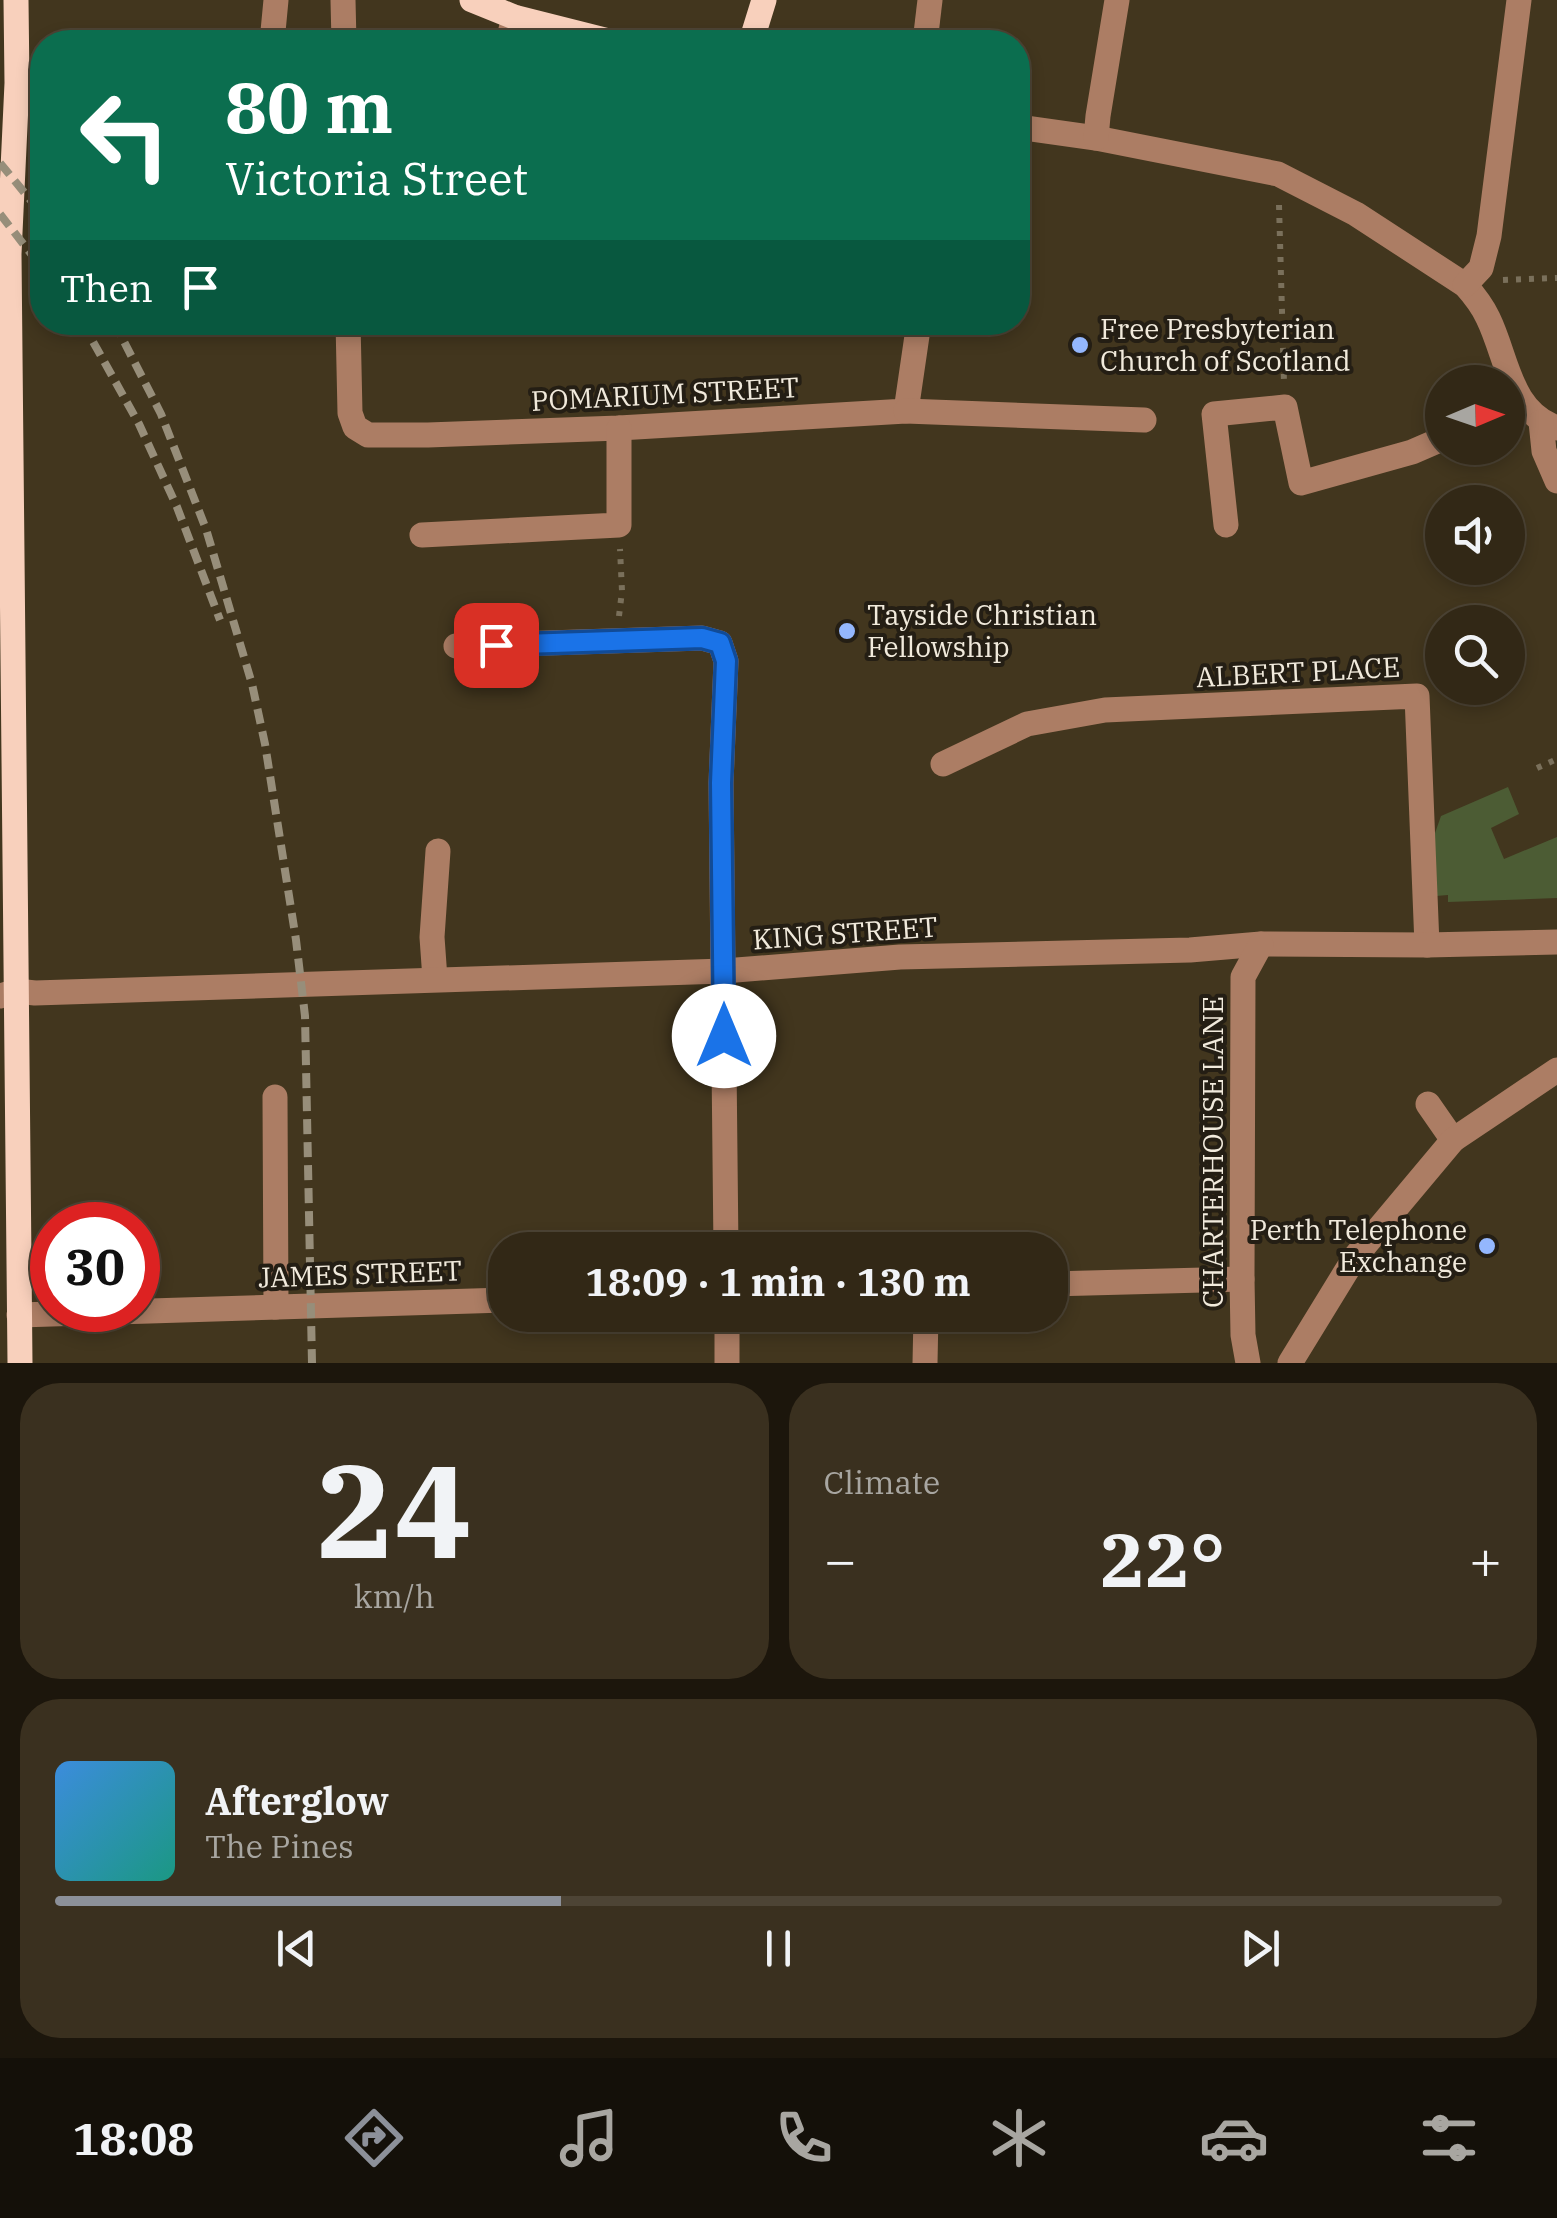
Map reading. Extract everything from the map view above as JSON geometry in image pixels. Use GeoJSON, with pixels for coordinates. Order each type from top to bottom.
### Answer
{"type":"FeatureCollection","features":[{"type":"Feature","properties":{"kind":"main road"},"geometry":{"type":"LineString","coordinates":[[16,0],[16,83],[5,253],[9,993],[18,1129],[20,1363]]}},
{"type":"Feature","properties":{"kind":"main road"},"geometry":{"type":"LineString","coordinates":[[472,0],[514,17],[565,30]]}},
{"type":"Feature","properties":{"kind":"main road"},"geometry":{"type":"LineString","coordinates":[[755,30],[764,0]]}},
{"type":"Feature","properties":{"kind":"street"},"geometry":{"type":"LineString","coordinates":[[273,30],[276,0]]}},
{"type":"Feature","properties":{"kind":"street"},"geometry":{"type":"LineString","coordinates":[[343,0],[344,30]]}},
{"type":"Feature","properties":{"kind":"street"},"geometry":{"type":"LineString","coordinates":[[926,30],[930,0]]}},
{"type":"Feature","properties":{"kind":"street"},"geometry":{"type":"LineString","coordinates":[[1096,138],[1117,0]]}},
{"type":"Feature","properties":{"kind":"street"},"geometry":{"type":"LineString","coordinates":[[1465,285],[1481,268],[1490,236],[1518,0]]}},
{"type":"Feature","properties":{"kind":"street"},"geometry":{"type":"LineString","coordinates":[[511,30],[514,17]]}},
{"type":"Feature","properties":{"kind":"street"},"geometry":{"type":"LineString","coordinates":[[1030,128],[1278,174],[1356,214],[1465,285],[1488,319],[1502,365]]}},
{"type":"Feature","properties":{"kind":"street","name":"POMARIUM STREET"},"geometry":{"type":"LineString","coordinates":[[348,335],[350,413],[355,427],[368,435],[619,428],[906,411],[1144,420]]}},
{"type":"Feature","properties":{"kind":"street"},"geometry":{"type":"LineString","coordinates":[[906,411],[917,335]]}},
{"type":"Feature","properties":{"kind":"street"},"geometry":{"type":"LineString","coordinates":[[1226,525],[1214,414],[1285,408],[1301,483],[1425,447]]}},
{"type":"Feature","properties":{"kind":"street"},"geometry":{"type":"LineString","coordinates":[[1525,412],[1549,425],[1544,451],[1557,481]]}},
{"type":"Feature","properties":{"kind":"street"},"geometry":{"type":"LineString","coordinates":[[422,534],[619,525],[619,428]]}},
{"type":"Feature","properties":{"kind":"street"},"geometry":{"type":"LineString","coordinates":[[456,646],[702,638],[720,643],[726,661],[721,783],[726,1232]]}},
{"type":"Feature","properties":{"kind":"street","name":"ALBERT PLACE"},"geometry":{"type":"LineString","coordinates":[[942,764],[1027,724],[1104,710],[1417,696],[1426,945]]}},
{"type":"Feature","properties":{"kind":"street"},"geometry":{"type":"LineString","coordinates":[[435,978],[432,937],[438,851]]}},
{"type":"Feature","properties":{"kind":"street","name":"KING STREET"},"geometry":{"type":"LineString","coordinates":[[9,993],[724,970],[900,958],[1190,950],[1260,944],[1557,942]]}},
{"type":"Feature","properties":{"kind":"street","name":"CHARTERHOUSE LANE"},"geometry":{"type":"LineString","coordinates":[[1248,1363],[1243,1335],[1242,1278],[1243,977],[1260,944]]}},
{"type":"Feature","properties":{"kind":"street"},"geometry":{"type":"LineString","coordinates":[[1290,1363],[1355,1256],[1453,1140],[1554,1079]]}},
{"type":"Feature","properties":{"kind":"street"},"geometry":{"type":"LineString","coordinates":[[275,1097],[276,1307]]}},
{"type":"Feature","properties":{"kind":"street"},"geometry":{"type":"LineString","coordinates":[[1428,1104],[1453,1140]]}},
{"type":"Feature","properties":{"kind":"street"},"geometry":{"type":"LineString","coordinates":[[1068,1283],[1242,1278]]}},
{"type":"Feature","properties":{"kind":"street","name":"JAMES STREET"},"geometry":{"type":"LineString","coordinates":[[19,1314],[488,1301]]}},
{"type":"Feature","properties":{"kind":"street"},"geometry":{"type":"LineString","coordinates":[[727,1332],[727,1363]]}},
{"type":"Feature","properties":{"kind":"street"},"geometry":{"type":"LineString","coordinates":[[926,1332],[926,1363]]}},
{"type":"Feature","properties":{"kind":"path"},"geometry":{"type":"LineString","coordinates":[[1278,174],[1285,408]]}},
{"type":"Feature","properties":{"kind":"path"},"geometry":{"type":"LineString","coordinates":[[1465,285],[1557,278]]}},
{"type":"Feature","properties":{"kind":"path"},"geometry":{"type":"LineString","coordinates":[[620,545],[622,590]]}},
{"type":"Feature","properties":{"kind":"path"},"geometry":{"type":"LineString","coordinates":[[1537,768],[1557,759]]}},
{"type":"Feature","properties":{"kind":"green space"},"geometry":{"type":"Polygon","coordinates":[[[1508,787],[1519,814],[1491,828],[1504,859],[1557,837],[1557,898],[1448,902],[1448,895],[1436,896],[1434,836],[1441,816],[1508,787]]]}},
{"type":"Feature","properties":{"kind":"railway"},"geometry":{"type":"LineString","coordinates":[[0,163],[30,199]]}},
{"type":"Feature","properties":{"kind":"railway"},"geometry":{"type":"LineString","coordinates":[[0,214],[30,253]]}},
{"type":"Feature","properties":{"kind":"railway"},"geometry":{"type":"LineString","coordinates":[[89,335],[139,424],[177,507],[220,620]]}},
{"type":"Feature","properties":{"kind":"railway"},"geometry":{"type":"LineString","coordinates":[[121,335],[161,414],[206,529],[252,684],[265,744],[305,1016],[312,1363]]}},
{"type":"Feature","properties":{"kind":"place","name":"Free Presbyterian Church of Scotland"},"geometry":{"type":"Point","coordinates":[1080,345]}},
{"type":"Feature","properties":{"kind":"place","name":"Tayside Christian Fellowship"},"geometry":{"type":"Point","coordinates":[847,631]}},
{"type":"Feature","properties":{"kind":"place","name":"Perth Telephone Exchange"},"geometry":{"type":"Point","coordinates":[1487,1246]}},
{"type":"Feature","properties":{"kind":"route"},"geometry":{"type":"LineString","coordinates":[[496,645],[702,638],[720,643],[726,661],[721,783],[724,1036]]}}]}
